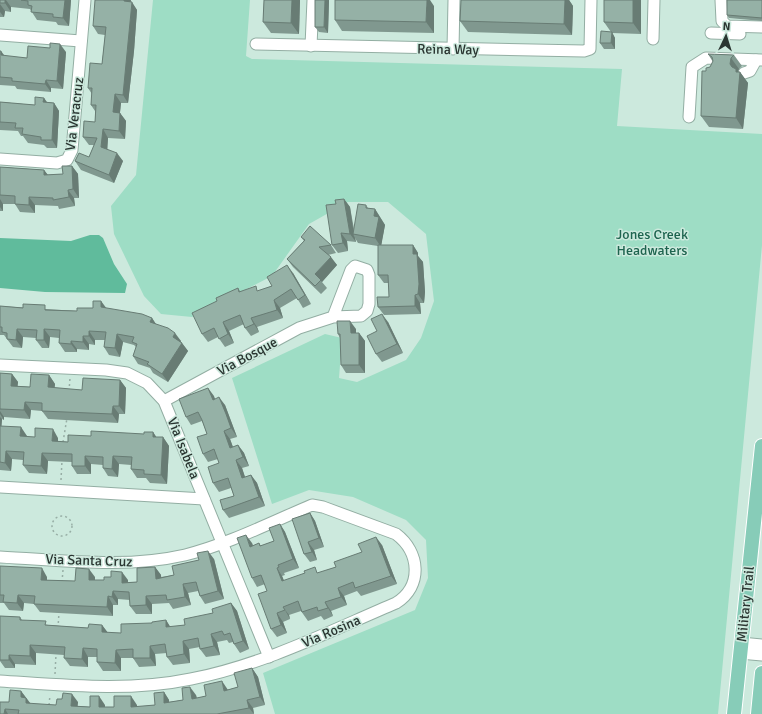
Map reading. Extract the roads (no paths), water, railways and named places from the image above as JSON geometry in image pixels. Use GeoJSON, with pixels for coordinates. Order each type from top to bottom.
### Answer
{"type":"FeatureCollection","features":[{"type":"Feature","properties":{"kind":"main road","name":"Military Trail"},"geometry":{"type":"LineString","coordinates":[[734,714],[762,446]]}},
{"type":"Feature","properties":{"kind":"main road"},"geometry":{"type":"LineString","coordinates":[[758,714],[762,673]]}},
{"type":"Feature","properties":{"kind":"street","name":"Via Veracruz"},"geometry":{"type":"LineString","coordinates":[[0,159],[57,163],[67,160],[72,150],[86,0]]}},
{"type":"Feature","properties":{"kind":"street"},"geometry":{"type":"LineString","coordinates":[[311,46],[313,0]]}},
{"type":"Feature","properties":{"kind":"street"},"geometry":{"type":"LineString","coordinates":[[453,49],[454,0]]}},
{"type":"Feature","properties":{"kind":"street","name":"Reina Way"},"geometry":{"type":"LineString","coordinates":[[256,44],[584,51],[590,49],[591,0]]}},
{"type":"Feature","properties":{"kind":"street"},"geometry":{"type":"LineString","coordinates":[[653,39],[654,0]]}},
{"type":"Feature","properties":{"kind":"street"},"geometry":{"type":"LineString","coordinates":[[721,0],[722,21],[730,30],[762,34]]}},
{"type":"Feature","properties":{"kind":"street"},"geometry":{"type":"LineString","coordinates":[[711,33],[762,27]]}},
{"type":"Feature","properties":{"kind":"street"},"geometry":{"type":"LineString","coordinates":[[0,35],[81,41]]}},
{"type":"Feature","properties":{"kind":"street"},"geometry":{"type":"LineString","coordinates":[[689,117],[691,80],[705,72],[706,58],[759,60]]}},
{"type":"Feature","properties":{"kind":"street"},"geometry":{"type":"LineString","coordinates":[[744,73],[750,71],[759,60]]}},
{"type":"Feature","properties":{"kind":"street","name":"Via Bosque"},"geometry":{"type":"LineString","coordinates":[[164,401],[299,328],[333,317],[361,316],[367,311],[369,304],[369,275],[367,270],[355,266],[350,270],[333,317]]}},
{"type":"Feature","properties":{"kind":"street","name":"Via Isabela"},"geometry":{"type":"LineString","coordinates":[[0,365],[106,370],[127,373],[147,383],[164,401],[204,499],[224,542],[269,657]]}},
{"type":"Feature","properties":{"kind":"street"},"geometry":{"type":"LineString","coordinates":[[0,487],[204,499]]}},
{"type":"Feature","properties":{"kind":"street","name":"Via Rosina"},"geometry":{"type":"LineString","coordinates":[[0,681],[70,686],[132,686],[191,679],[269,657],[396,603],[405,597],[414,582],[416,565],[412,551],[404,540],[396,534],[323,506],[312,505],[224,542]]}},
{"type":"Feature","properties":{"kind":"street","name":"Via Santa Cruz"},"geometry":{"type":"LineString","coordinates":[[0,557],[122,564],[186,555],[224,542]]}},
{"type":"Feature","properties":{"kind":"street"},"geometry":{"type":"LineString","coordinates":[[740,648],[762,645]]}},
{"type":"Feature","properties":{"kind":"street"},"geometry":{"type":"LineString","coordinates":[[740,648],[762,655]]}},
{"type":"Feature","properties":{"kind":"park label","name":"Jones Creek Headwaters"},"geometry":{"type":"Point","coordinates":[652,242]}}]}
